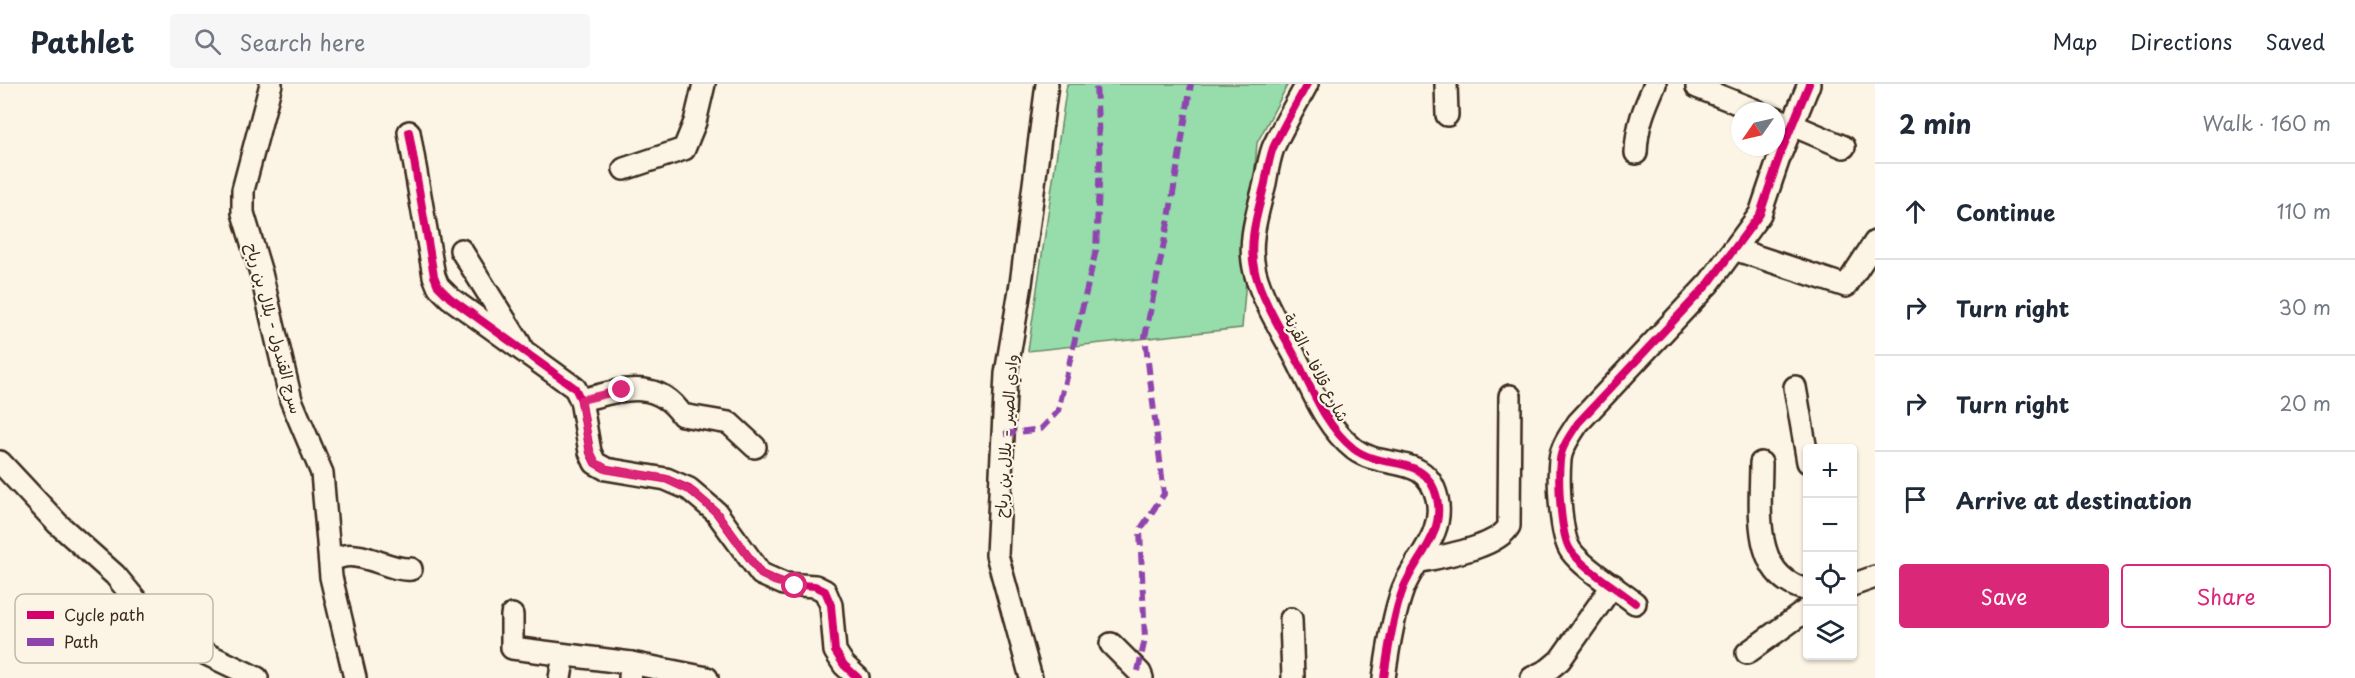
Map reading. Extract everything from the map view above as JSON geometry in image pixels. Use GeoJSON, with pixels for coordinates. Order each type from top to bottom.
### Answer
{"type":"FeatureCollection","features":[{"type":"Feature","properties":{"kind":"street","name":"سرج القندول - بلال بن رباح"},"geometry":{"type":"LineString","coordinates":[[271,84],[243,190],[242,205],[261,273],[291,400],[322,473],[331,578],[356,678]]}},
{"type":"Feature","properties":{"kind":"street"},"geometry":{"type":"LineString","coordinates":[[624,169],[684,149],[695,122],[705,84]]}},
{"type":"Feature","properties":{"kind":"street","name":"وادي الصير - بلال بن رباح"},"geometry":{"type":"LineString","coordinates":[[1031,678],[997,555],[1006,374],[1021,284],[1047,84]]}},
{"type":"Feature","properties":{"kind":"street","name":"شارع قلافا - القرنة"},"geometry":{"type":"LineString","coordinates":[[1308,84],[1272,150],[1251,249],[1255,273],[1335,431],[1360,453],[1380,461],[1418,469],[1429,480],[1437,498],[1438,519],[1432,539],[1402,592],[1384,678]]}},
{"type":"Feature","properties":{"kind":"street"},"geometry":{"type":"LineString","coordinates":[[1446,84],[1447,115]]}},
{"type":"Feature","properties":{"kind":"street"},"geometry":{"type":"LineString","coordinates":[[1636,153],[1636,132],[1655,84]]}},
{"type":"Feature","properties":{"kind":"street"},"geometry":{"type":"LineString","coordinates":[[1785,120],[1809,84]]}},
{"type":"Feature","properties":{"kind":"street"},"geometry":{"type":"LineString","coordinates":[[1697,87],[1734,102]]}},
{"type":"Feature","properties":{"kind":"street"},"geometry":{"type":"LineString","coordinates":[[1785,122],[1844,147]]}},
{"type":"Feature","properties":{"kind":"street"},"geometry":{"type":"LineString","coordinates":[[409,132],[434,276],[438,286],[450,298],[575,388],[581,400],[590,452],[593,460],[599,466],[639,476],[666,479],[689,489],[716,512],[761,574],[784,584],[815,586],[825,591],[831,605],[835,651],[844,665],[858,678]]}},
{"type":"Feature","properties":{"kind":"street"},"geometry":{"type":"LineString","coordinates":[[1635,603],[1576,558],[1566,542],[1562,526],[1560,459],[1578,423],[1709,283],[1760,214],[1775,156]]}},
{"type":"Feature","properties":{"kind":"street"},"geometry":{"type":"LineString","coordinates":[[1734,249],[1846,286],[1875,242]]}},
{"type":"Feature","properties":{"kind":"street"},"geometry":{"type":"LineString","coordinates":[[461,250],[525,352]]}},
{"type":"Feature","properties":{"kind":"street"},"geometry":{"type":"LineString","coordinates":[[1795,387],[1805,444]]}},
{"type":"Feature","properties":{"kind":"street"},"geometry":{"type":"LineString","coordinates":[[581,400],[635,388],[658,393],[676,406],[682,415],[729,423],[755,447]]}},
{"type":"Feature","properties":{"kind":"street"},"geometry":{"type":"LineString","coordinates":[[1417,562],[1492,542],[1506,533],[1509,526],[1510,396]]}},
{"type":"Feature","properties":{"kind":"street"},"geometry":{"type":"LineString","coordinates":[[0,462],[58,524],[115,575],[131,594]]}},
{"type":"Feature","properties":{"kind":"street"},"geometry":{"type":"LineString","coordinates":[[1761,463],[1762,535],[1767,557],[1778,574],[1787,582],[1803,588]]}},
{"type":"Feature","properties":{"kind":"street"},"geometry":{"type":"LineString","coordinates":[[330,561],[346,555],[401,570],[411,569]]}},
{"type":"Feature","properties":{"kind":"street"},"geometry":{"type":"LineString","coordinates":[[1857,583],[1875,577]]}},
{"type":"Feature","properties":{"kind":"street"},"geometry":{"type":"LineString","coordinates":[[1532,678],[1548,670],[1560,660],[1613,585]]}},
{"type":"Feature","properties":{"kind":"street"},"geometry":{"type":"LineString","coordinates":[[1747,653],[1803,613]]}},
{"type":"Feature","properties":{"kind":"street"},"geometry":{"type":"LineString","coordinates":[[512,615],[512,648],[564,655],[630,671],[707,678]]}},
{"type":"Feature","properties":{"kind":"street"},"geometry":{"type":"LineString","coordinates":[[1291,619],[1293,678]]}},
{"type":"Feature","properties":{"kind":"street"},"geometry":{"type":"LineString","coordinates":[[1111,644],[1140,673],[1142,678]]}},
{"type":"Feature","properties":{"kind":"street"},"geometry":{"type":"LineString","coordinates":[[560,678],[564,655]]}},
{"type":"Feature","properties":{"kind":"street"},"geometry":{"type":"LineString","coordinates":[[213,657],[257,678]]}},
{"type":"Feature","properties":{"kind":"green space"},"geometry":{"type":"Polygon","coordinates":[[[1067,84],[1288,84],[1257,143],[1242,328],[1028,351],[1067,84]]]}},
{"type":"Feature","properties":{"kind":"marked path"},"geometry":{"type":"LineString","coordinates":[[1004,434],[1041,429],[1058,411],[1096,250],[1100,162],[1096,84]]}},
{"type":"Feature","properties":{"kind":"marked path"},"geometry":{"type":"LineString","coordinates":[[1138,671],[1145,639],[1140,530],[1164,494],[1145,337],[1169,218],[1191,84]]}},
{"type":"Feature","properties":{"kind":"cycle path"},"geometry":{"type":"LineString","coordinates":[[1307,84],[1273,148],[1254,227],[1253,261],[1258,283],[1268,306],[1328,420],[1344,440],[1365,456],[1402,464],[1423,474],[1431,484],[1437,498],[1437,523],[1433,535],[1408,578],[1399,599],[1384,678]]}},
{"type":"Feature","properties":{"kind":"cycle path"},"geometry":{"type":"LineString","coordinates":[[1635,603],[1576,558],[1567,544],[1560,494],[1559,469],[1562,450],[1578,423],[1709,283],[1760,214],[1780,155],[1809,84]]}},
{"type":"Feature","properties":{"kind":"cycle path"},"geometry":{"type":"LineString","coordinates":[[409,132],[434,276],[438,286],[450,298],[575,388],[581,400],[590,452],[595,463],[606,469],[666,479],[689,489],[716,512],[761,574],[784,584],[815,586],[825,591],[831,605],[835,651],[844,665],[858,678]]}},
{"type":"Feature","properties":{"kind":"route"},"geometry":{"type":"LineString","coordinates":[[622,390],[581,400],[593,460],[606,469],[666,479],[693,492],[716,512],[761,574],[774,581],[795,586]]}}]}
